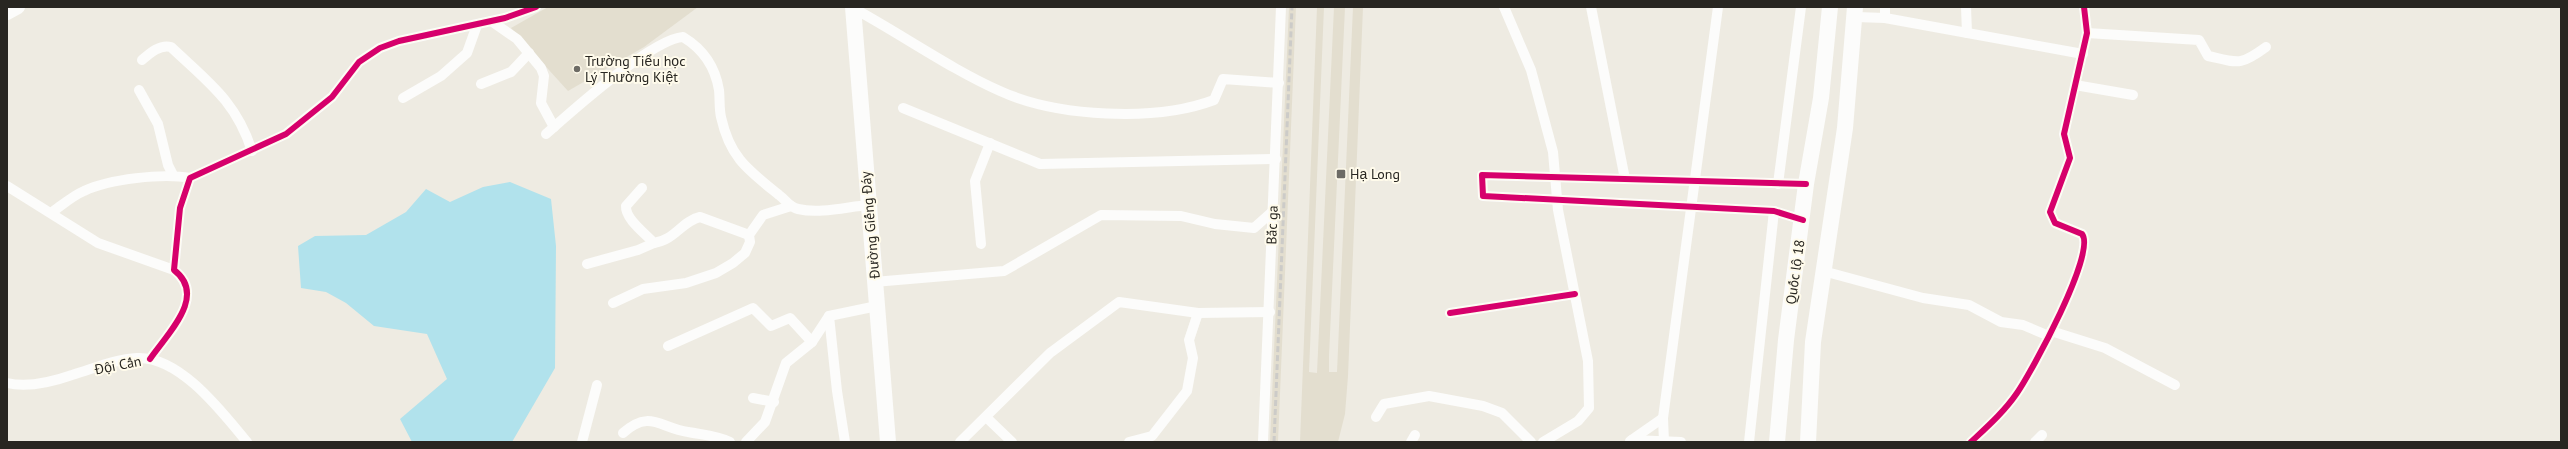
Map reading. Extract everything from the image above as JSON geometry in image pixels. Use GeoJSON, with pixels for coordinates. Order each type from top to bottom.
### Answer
{"type":"FeatureCollection","features":[{"type":"Feature","properties":{"kind":"main road"},"geometry":{"type":"LineString","coordinates":[[7,13],[18,7]]}},
{"type":"Feature","properties":{"kind":"main road","name":"Đường Giếng Đáy"},"geometry":{"type":"LineString","coordinates":[[853,7],[888,442]]}},
{"type":"Feature","properties":{"kind":"main road","name":"Quốc lộ 18"},"geometry":{"type":"LineString","coordinates":[[1778,442],[1786,340],[1803,220],[1806,184],[1820,98],[1830,7]]}},
{"type":"Feature","properties":{"kind":"main road","name":"Quốc lộ 18"},"geometry":{"type":"LineString","coordinates":[[1808,442],[1814,342],[1823,271],[1845,128],[1856,12]]}},
{"type":"Feature","properties":{"kind":"main road"},"geometry":{"type":"LineString","coordinates":[[1803,220],[1830,223]]}},
{"type":"Feature","properties":{"kind":"street"},"geometry":{"type":"LineString","coordinates":[[51,214],[76,196],[97,186],[173,175],[190,178],[252,151],[286,134],[332,97],[359,62],[380,48],[399,41],[491,22],[536,7]]}},
{"type":"Feature","properties":{"kind":"street"},"geometry":{"type":"LineString","coordinates":[[853,7],[1001,92],[1074,110],[1102,114],[1167,112],[1214,100],[1224,79],[1279,84]]}},
{"type":"Feature","properties":{"kind":"street","name":"Bắc ga"},"geometry":{"type":"LineString","coordinates":[[1262,442],[1270,312],[1272,212],[1276,159],[1281,7]]}},
{"type":"Feature","properties":{"kind":"street"},"geometry":{"type":"LineString","coordinates":[[1504,7],[1531,70],[1553,152],[1557,200],[1588,361],[1589,408],[1578,421],[1543,442]]}},
{"type":"Feature","properties":{"kind":"street"},"geometry":{"type":"LineString","coordinates":[[1591,7],[1625,179]]}},
{"type":"Feature","properties":{"kind":"street"},"geometry":{"type":"LineString","coordinates":[[1664,442],[1663,418],[1696,181],[1718,7]]}},
{"type":"Feature","properties":{"kind":"street"},"geometry":{"type":"LineString","coordinates":[[1778,184],[1801,7]]}},
{"type":"Feature","properties":{"kind":"street"},"geometry":{"type":"LineString","coordinates":[[1885,7],[1885,18]]}},
{"type":"Feature","properties":{"kind":"street"},"geometry":{"type":"LineString","coordinates":[[1966,7],[1967,33]]}},
{"type":"Feature","properties":{"kind":"street"},"geometry":{"type":"LineString","coordinates":[[1971,442],[2018,392],[2073,289],[2085,243],[2082,234],[2055,222],[2050,212],[2070,158],[2064,134],[2087,33],[2084,7]]}},
{"type":"Feature","properties":{"kind":"street"},"geometry":{"type":"LineString","coordinates":[[1856,12],[2083,54]]}},
{"type":"Feature","properties":{"kind":"street"},"geometry":{"type":"LineString","coordinates":[[491,22],[517,39],[542,68],[544,76],[541,103],[554,127]]}},
{"type":"Feature","properties":{"kind":"street"},"geometry":{"type":"LineString","coordinates":[[403,98],[441,76],[467,53],[477,25]]}},
{"type":"Feature","properties":{"kind":"street"},"geometry":{"type":"LineString","coordinates":[[2087,33],[2199,40],[2208,56],[2238,62],[2248,60],[2266,46]]}},
{"type":"Feature","properties":{"kind":"street"},"geometry":{"type":"LineString","coordinates":[[546,134],[650,49],[673,38],[683,37],[705,54],[713,70],[719,89],[721,117],[736,156],[756,178],[791,206]]}},
{"type":"Feature","properties":{"kind":"street"},"geometry":{"type":"LineString","coordinates":[[142,60],[152,51],[167,46],[171,47],[222,94],[246,133],[252,151]]}},
{"type":"Feature","properties":{"kind":"street"},"geometry":{"type":"LineString","coordinates":[[481,84],[511,72],[529,53]]}},
{"type":"Feature","properties":{"kind":"street"},"geometry":{"type":"LineString","coordinates":[[2075,85],[2134,95]]}},
{"type":"Feature","properties":{"kind":"street"},"geometry":{"type":"LineString","coordinates":[[139,90],[158,124],[168,165],[173,175]]}},
{"type":"Feature","properties":{"kind":"street"},"geometry":{"type":"LineString","coordinates":[[903,108],[990,143],[1030,162],[1040,164],[1276,159]]}},
{"type":"Feature","properties":{"kind":"street"},"geometry":{"type":"LineString","coordinates":[[981,244],[975,181],[990,143]]}},
{"type":"Feature","properties":{"kind":"street"},"geometry":{"type":"LineString","coordinates":[[1803,220],[1774,211],[1483,196],[1482,175],[1806,184]]}},
{"type":"Feature","properties":{"kind":"street"},"geometry":{"type":"LineString","coordinates":[[174,270],[180,208],[190,178]]}},
{"type":"Feature","properties":{"kind":"street"},"geometry":{"type":"LineString","coordinates":[[7,186],[98,243],[174,270],[186,284],[187,304],[150,359]]}},
{"type":"Feature","properties":{"kind":"street"},"geometry":{"type":"LineString","coordinates":[[642,188],[626,206],[626,210],[634,222],[654,243]]}},
{"type":"Feature","properties":{"kind":"street"},"geometry":{"type":"LineString","coordinates":[[613,303],[643,289],[686,283],[716,273],[733,263],[745,253],[750,242],[749,235],[763,215],[791,206],[817,210],[868,205]]}},
{"type":"Feature","properties":{"kind":"street"},"geometry":{"type":"LineString","coordinates":[[1749,442],[1774,211]]}},
{"type":"Feature","properties":{"kind":"street"},"geometry":{"type":"LineString","coordinates":[[874,282],[1004,271],[1101,215],[1181,216],[1214,224],[1254,228],[1272,212]]}},
{"type":"Feature","properties":{"kind":"street"},"geometry":{"type":"LineString","coordinates":[[587,264],[638,250],[654,243],[666,241],[692,220],[700,217],[749,235]]}},
{"type":"Feature","properties":{"kind":"street"},"geometry":{"type":"LineString","coordinates":[[1823,271],[1923,298],[1969,305],[2001,322],[2023,325],[2050,334],[2105,348],[2175,385]]}},
{"type":"Feature","properties":{"kind":"street"},"geometry":{"type":"LineString","coordinates":[[1450,313],[1574,294]]}},
{"type":"Feature","properties":{"kind":"street"},"geometry":{"type":"LineString","coordinates":[[960,442],[987,418],[1050,353],[1119,302],[1198,313],[1270,312]]}},
{"type":"Feature","properties":{"kind":"street"},"geometry":{"type":"LineString","coordinates":[[746,442],[765,422],[774,402],[786,363],[812,342],[829,316],[877,306]]}},
{"type":"Feature","properties":{"kind":"street"},"geometry":{"type":"LineString","coordinates":[[668,346],[753,308],[756,309],[769,326],[775,326],[782,319],[790,318],[812,342]]}},
{"type":"Feature","properties":{"kind":"street"},"geometry":{"type":"LineString","coordinates":[[1129,442],[1152,436],[1187,391],[1193,358],[1189,340],[1198,313]]}},
{"type":"Feature","properties":{"kind":"street"},"geometry":{"type":"LineString","coordinates":[[829,316],[845,442]]}},
{"type":"Feature","properties":{"kind":"street","name":"Đội Cấn"},"geometry":{"type":"LineString","coordinates":[[7,383],[26,386],[67,377],[136,358],[150,359],[169,366],[210,399],[247,442]]}},
{"type":"Feature","properties":{"kind":"street"},"geometry":{"type":"LineString","coordinates":[[582,442],[597,385]]}},
{"type":"Feature","properties":{"kind":"street"},"geometry":{"type":"LineString","coordinates":[[1376,418],[1384,404],[1429,396],[1483,406],[1502,413],[1532,442]]}},
{"type":"Feature","properties":{"kind":"street"},"geometry":{"type":"LineString","coordinates":[[753,398],[774,402]]}},
{"type":"Feature","properties":{"kind":"street"},"geometry":{"type":"LineString","coordinates":[[987,418],[1012,442]]}},
{"type":"Feature","properties":{"kind":"street"},"geometry":{"type":"LineString","coordinates":[[1630,441],[1663,418]]}},
{"type":"Feature","properties":{"kind":"street"},"geometry":{"type":"LineString","coordinates":[[622,433],[631,426],[646,421],[656,420],[671,428],[708,434],[730,442]]}},
{"type":"Feature","properties":{"kind":"street"},"geometry":{"type":"LineString","coordinates":[[1630,441],[1681,442]]}},
{"type":"Feature","properties":{"kind":"shaded area","name":"Trường Tiểu học Lý Thường Kiệt"},"geometry":{"type":"Polygon","coordinates":[[[548,7],[698,7],[644,47],[568,91],[511,28],[548,7]]]}},
{"type":"Feature","properties":{"kind":"shaded area"},"geometry":{"type":"Polygon","coordinates":[[[1289,7],[1296,7],[1278,442],[1270,442],[1289,7]]]}},
{"type":"Feature","properties":{"kind":"shaded area"},"geometry":{"type":"Polygon","coordinates":[[[1317,7],[1324,7],[1309,372],[1317,373],[1334,7],[1345,7],[1329,372],[1337,372],[1353,7],[1363,7],[1348,376],[1345,414],[1338,442],[1300,442],[1317,7]]]}},
{"type":"Feature","properties":{"kind":"water"},"geometry":{"type":"Polygon","coordinates":[[[510,182],[551,199],[556,246],[555,368],[512,442],[412,442],[400,419],[447,379],[427,334],[374,326],[346,303],[326,292],[301,288],[298,246],[315,236],[366,235],[406,212],[426,189],[450,202],[483,187],[510,182]]]}},
{"type":"Feature","properties":{"kind":"railway"},"geometry":{"type":"LineString","coordinates":[[1274,442],[1292,7]]}},
{"type":"Feature","properties":{"kind":"cycle path"},"geometry":{"type":"LineString","coordinates":[[150,359],[174,327],[186,303],[187,291],[183,280],[174,270],[180,208],[190,178],[286,134],[332,97],[359,62],[380,48],[399,41],[505,18],[536,7]]}},
{"type":"Feature","properties":{"kind":"cycle path"},"geometry":{"type":"LineString","coordinates":[[1971,442],[2007,407],[2017,393],[2048,339],[2072,287],[2080,264],[2084,245],[2082,234],[2055,223],[2050,212],[2070,158],[2064,134],[2087,33],[2084,7]]}},
{"type":"Feature","properties":{"kind":"cycle path"},"geometry":{"type":"LineString","coordinates":[[1803,220],[1774,211],[1483,196],[1482,175],[1806,184]]}},
{"type":"Feature","properties":{"kind":"cycle path"},"geometry":{"type":"LineString","coordinates":[[1450,313],[1575,294]]}},
{"type":"Feature","properties":{"kind":"place","name":"Trường Tiểu học Lý Thường Kiệt"},"geometry":{"type":"Point","coordinates":[577,69]}},
{"type":"Feature","properties":{"kind":"place","name":"Hạ Long"},"geometry":{"type":"Point","coordinates":[1341,174]}}]}
